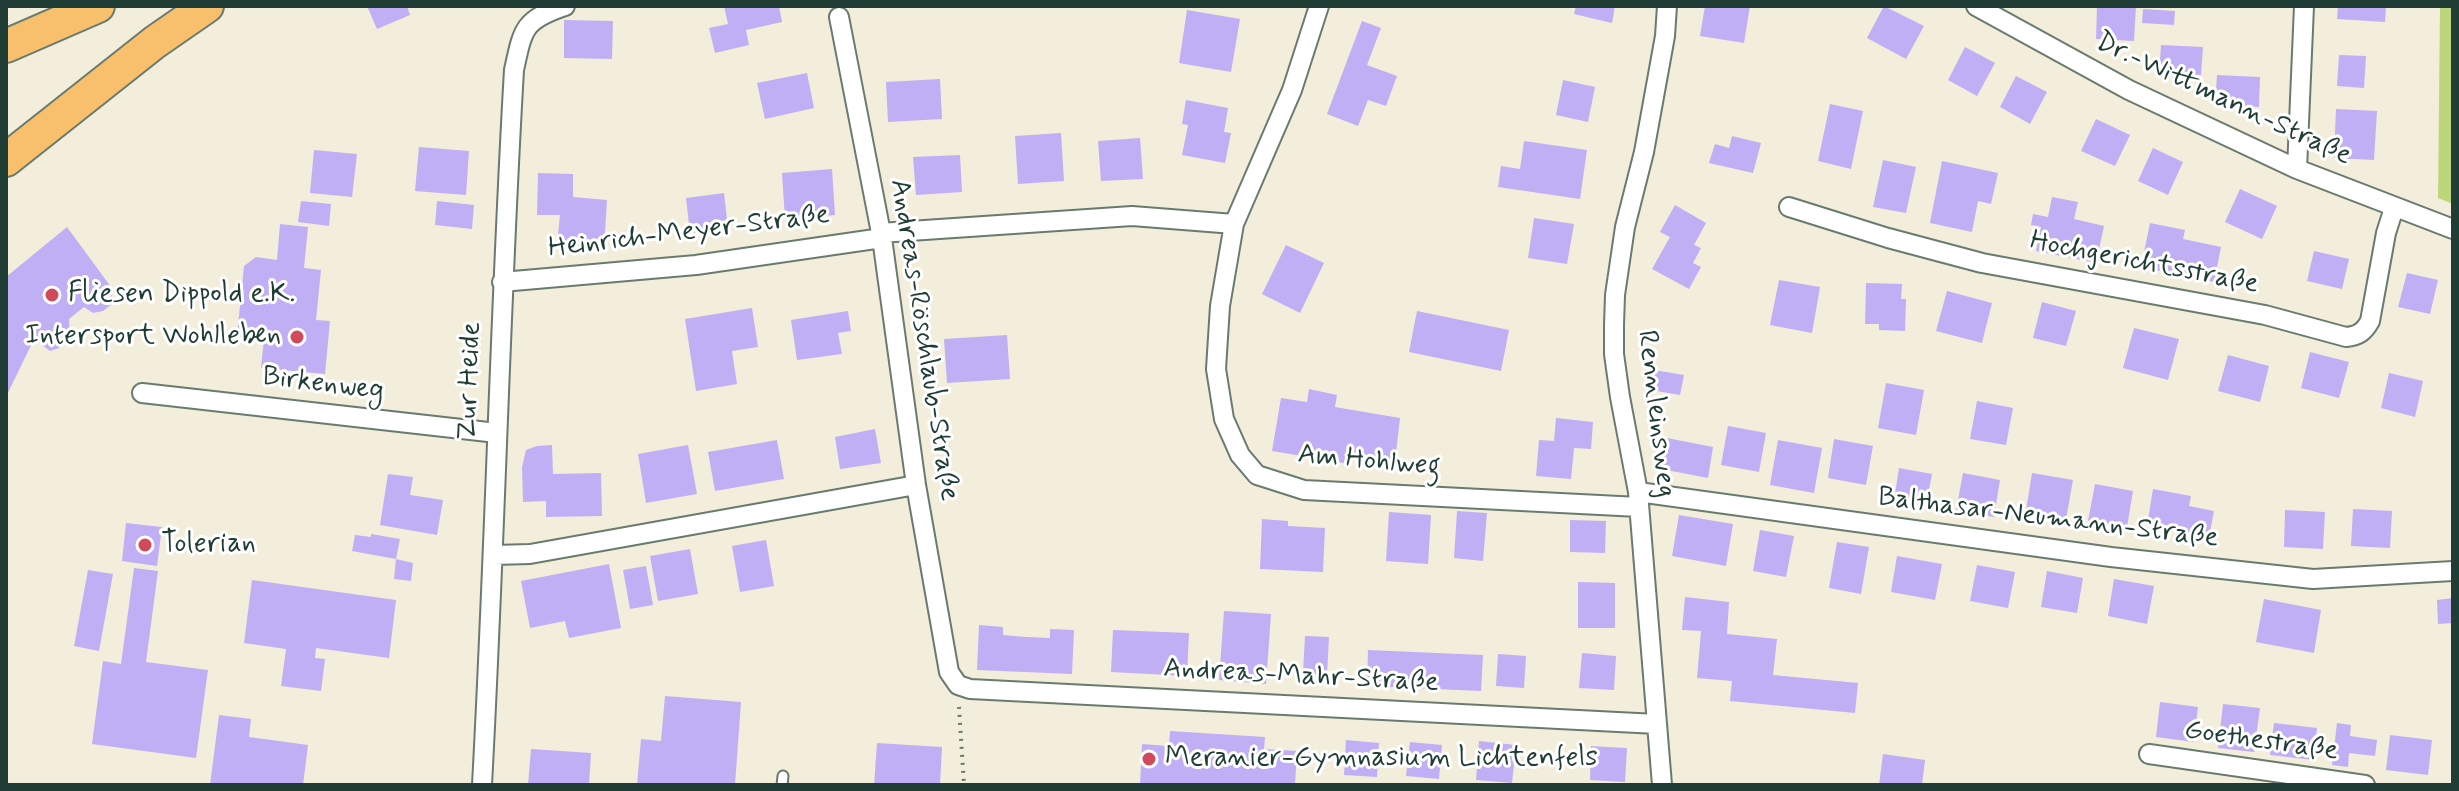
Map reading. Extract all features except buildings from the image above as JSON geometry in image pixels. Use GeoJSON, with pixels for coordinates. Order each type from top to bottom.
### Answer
{"type":"FeatureCollection","features":[{"type":"Feature","properties":{"kind":"highway"},"geometry":{"type":"LineString","coordinates":[[6,46],[98,6]]}},
{"type":"Feature","properties":{"kind":"highway"},"geometry":{"type":"LineString","coordinates":[[6,160],[155,42],[207,6]]}},
{"type":"Feature","properties":{"kind":"street","name":"Zur Heide"},"geometry":{"type":"LineString","coordinates":[[482,785],[494,555],[502,282],[514,70],[521,36],[537,15],[565,6]]}},
{"type":"Feature","properties":{"kind":"street","name":"Am Hohlweg"},"geometry":{"type":"LineString","coordinates":[[1319,6],[1292,90],[1234,224],[1220,306],[1216,369],[1224,419],[1240,455],[1257,475],[1304,490],[1638,500]]}},
{"type":"Feature","properties":{"kind":"street","name":"Rennleinsweg"},"geometry":{"type":"LineString","coordinates":[[1662,785],[1638,500],[1614,354],[1615,295],[1625,227],[1644,152],[1665,36],[1667,6]]}},
{"type":"Feature","properties":{"kind":"street"},"geometry":{"type":"LineString","coordinates":[[2297,169],[2304,6]]}},
{"type":"Feature","properties":{"kind":"street","name":"Dr.-Wittmann-Straße"},"geometry":{"type":"LineString","coordinates":[[1982,8],[2129,90],[2297,169],[2453,229]]}},
{"type":"Feature","properties":{"kind":"street","name":"Andreas-Röschlaub-Straße"},"geometry":{"type":"LineString","coordinates":[[839,17],[881,235],[916,485],[954,678]]}},
{"type":"Feature","properties":{"kind":"street","name":"Hochgerichtsstraße"},"geometry":{"type":"LineString","coordinates":[[1789,207],[1982,263],[2265,315],[2346,337],[2356,336],[2365,330],[2370,321],[2386,233],[2394,208]]}},
{"type":"Feature","properties":{"kind":"street","name":"Heinrich-Meyer-Straße"},"geometry":{"type":"LineString","coordinates":[[502,282],[696,265],[881,235],[1132,216],[1234,224]]}},
{"type":"Feature","properties":{"kind":"street","name":"Birkenweg"},"geometry":{"type":"LineString","coordinates":[[142,393],[497,433]]}},
{"type":"Feature","properties":{"kind":"street"},"geometry":{"type":"LineString","coordinates":[[494,555],[530,554],[916,485]]}},
{"type":"Feature","properties":{"kind":"street","name":"Balthasar-Neumann-Straße"},"geometry":{"type":"LineString","coordinates":[[1638,500],[2313,579],[2453,571]]}},
{"type":"Feature","properties":{"kind":"street","name":"Andreas-Mahr-Straße"},"geometry":{"type":"LineString","coordinates":[[954,678],[970,689],[1657,724]]}},
{"type":"Feature","properties":{"kind":"street","name":"Goethestraße"},"geometry":{"type":"LineString","coordinates":[[2149,754],[2365,785]]}},
{"type":"Feature","properties":{"kind":"path"},"geometry":{"type":"LineString","coordinates":[[954,678],[964,785]]}},
{"type":"Feature","properties":{"kind":"green space"},"geometry":{"type":"Polygon","coordinates":[[[2440,6],[2453,6],[2453,204],[2438,198],[2440,6]]]}},
{"type":"Feature","properties":{"kind":"place","name":"Fliesen Dippold e.K."},"geometry":{"type":"Point","coordinates":[52,295]}},
{"type":"Feature","properties":{"kind":"place","name":"Intersport Wohlleben"},"geometry":{"type":"Point","coordinates":[297,337]}},
{"type":"Feature","properties":{"kind":"place","name":"Tolerian"},"geometry":{"type":"Point","coordinates":[145,545]}},
{"type":"Feature","properties":{"kind":"place","name":"Meranier-Gymnasium Lichtenfels"},"geometry":{"type":"Point","coordinates":[1149,759]}}]}
